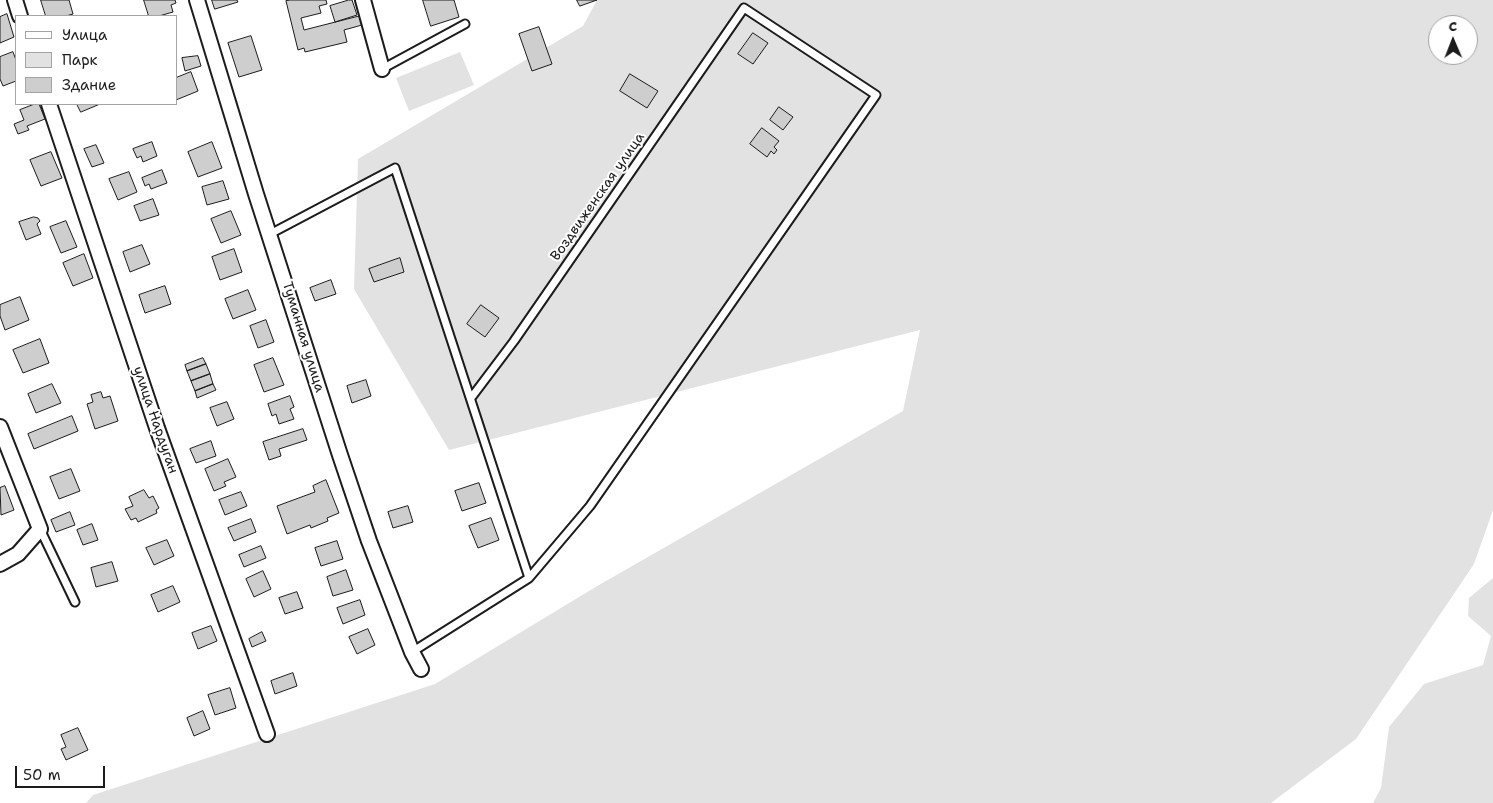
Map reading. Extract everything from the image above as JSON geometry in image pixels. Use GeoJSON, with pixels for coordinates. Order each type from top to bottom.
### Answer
{"type":"FeatureCollection","features":[{"type":"Feature","properties":{"kind":"street"},"geometry":{"type":"LineString","coordinates":[[15,0],[20,15]]}},
{"type":"Feature","properties":{"kind":"street","name":"Туманная улица"},"geometry":{"type":"LineString","coordinates":[[197,0],[256,194],[363,524],[412,652],[422,669]]}},
{"type":"Feature","properties":{"kind":"street"},"geometry":{"type":"LineString","coordinates":[[364,0],[382,69]]}},
{"type":"Feature","properties":{"kind":"street","name":"улица Нардуган"},"geometry":{"type":"LineString","coordinates":[[49,105],[157,428],[267,734]]}},
{"type":"Feature","properties":{"kind":"street"},"geometry":{"type":"LineString","coordinates":[[0,427],[40,529],[18,554],[0,564]]}},
{"type":"Feature","properties":{"kind":"lane","name":"Воздвиженская улица"},"geometry":{"type":"LineString","coordinates":[[471,398],[514,341],[744,8],[876,96],[590,506],[529,578]]}},
{"type":"Feature","properties":{"kind":"lane"},"geometry":{"type":"LineString","coordinates":[[382,69],[465,24]]}},
{"type":"Feature","properties":{"kind":"lane"},"geometry":{"type":"LineString","coordinates":[[270,234],[395,168],[529,578],[412,652]]}},
{"type":"Feature","properties":{"kind":"lane"},"geometry":{"type":"LineString","coordinates":[[40,529],[74,602]]}},
{"type":"Feature","properties":{"kind":"green space"},"geometry":{"type":"Polygon","coordinates":[[[597,0],[1493,0],[1493,510],[1474,564],[1356,739],[1271,803],[86,803],[93,795],[435,684],[599,585],[903,411],[920,330],[449,450],[354,289],[358,159],[583,26],[597,0]]]}},
{"type":"Feature","properties":{"kind":"green space"},"geometry":{"type":"Polygon","coordinates":[[[460,52],[474,85],[409,111],[396,78],[460,52]]]}},
{"type":"Feature","properties":{"kind":"green space"},"geometry":{"type":"Polygon","coordinates":[[[1493,578],[1493,803],[1373,803],[1381,788],[1389,727],[1424,684],[1483,665],[1491,636],[1468,616],[1469,598],[1493,578]]]}},
{"type":"Feature","properties":{"kind":"building"},"geometry":{"type":"Polygon","coordinates":[[[41,0],[69,0],[73,14],[46,15],[41,0]]]}},
{"type":"Feature","properties":{"kind":"building"},"geometry":{"type":"Polygon","coordinates":[[[144,0],[175,0],[176,3],[171,5],[173,12],[162,15],[149,15],[144,0]]]}},
{"type":"Feature","properties":{"kind":"building"},"geometry":{"type":"Polygon","coordinates":[[[212,0],[237,0],[238,2],[215,9],[212,0]]]}},
{"type":"Feature","properties":{"kind":"building"},"geometry":{"type":"Polygon","coordinates":[[[326,0],[327,4],[319,6],[321,13],[301,18],[304,30],[359,16],[362,25],[344,30],[347,42],[305,52],[304,48],[298,50],[286,1],[326,0]]]}},
{"type":"Feature","properties":{"kind":"building"},"geometry":{"type":"Polygon","coordinates":[[[352,0],[357,15],[335,22],[330,6],[352,0]]]}},
{"type":"Feature","properties":{"kind":"building"},"geometry":{"type":"Polygon","coordinates":[[[423,0],[454,0],[459,17],[431,26],[423,0]]]}},
{"type":"Feature","properties":{"kind":"building"},"geometry":{"type":"Polygon","coordinates":[[[577,0],[597,0],[580,6],[577,0]]]}},
{"type":"Feature","properties":{"kind":"building"},"geometry":{"type":"Polygon","coordinates":[[[7,14],[14,37],[0,43],[0,17],[7,14]]]}},
{"type":"Feature","properties":{"kind":"building"},"geometry":{"type":"Polygon","coordinates":[[[539,27],[552,64],[532,71],[519,34],[539,27]]]}},
{"type":"Feature","properties":{"kind":"building"},"geometry":{"type":"Polygon","coordinates":[[[753,33],[768,43],[753,64],[738,54],[753,33]]]}},
{"type":"Feature","properties":{"kind":"building"},"geometry":{"type":"Polygon","coordinates":[[[251,36],[262,70],[239,77],[228,43],[251,36]]]}},
{"type":"Feature","properties":{"kind":"building"},"geometry":{"type":"Polygon","coordinates":[[[13,52],[15,57],[15,81],[3,86],[0,79],[0,57],[13,52]]]}},
{"type":"Feature","properties":{"kind":"building"},"geometry":{"type":"Polygon","coordinates":[[[198,56],[201,66],[185,71],[182,58],[198,56]]]}},
{"type":"Feature","properties":{"kind":"building"},"geometry":{"type":"Polygon","coordinates":[[[191,72],[198,91],[178,99],[178,77],[191,72]]]}},
{"type":"Feature","properties":{"kind":"building"},"geometry":{"type":"Polygon","coordinates":[[[630,74],[658,91],[647,108],[620,91],[630,74]]]}},
{"type":"Feature","properties":{"kind":"building"},"geometry":{"type":"Polygon","coordinates":[[[32,105],[39,105],[45,119],[27,126],[29,130],[18,134],[14,124],[24,120],[20,110],[32,105]]]}},
{"type":"Feature","properties":{"kind":"building"},"geometry":{"type":"Polygon","coordinates":[[[78,105],[98,105],[81,112],[78,105]]]}},
{"type":"Feature","properties":{"kind":"building"},"geometry":{"type":"Polygon","coordinates":[[[779,107],[793,117],[783,130],[770,120],[779,107]]]}},
{"type":"Feature","properties":{"kind":"building"},"geometry":{"type":"Polygon","coordinates":[[[762,128],[779,141],[774,147],[777,150],[774,154],[771,151],[767,157],[750,144],[762,128]]]}},
{"type":"Feature","properties":{"kind":"building"},"geometry":{"type":"Polygon","coordinates":[[[152,142],[157,156],[143,162],[141,156],[137,158],[133,149],[152,142]]]}},
{"type":"Feature","properties":{"kind":"building"},"geometry":{"type":"Polygon","coordinates":[[[212,142],[222,168],[198,177],[188,152],[212,142]]]}},
{"type":"Feature","properties":{"kind":"building"},"geometry":{"type":"Polygon","coordinates":[[[96,145],[104,163],[92,167],[84,149],[96,145]]]}},
{"type":"Feature","properties":{"kind":"building"},"geometry":{"type":"Polygon","coordinates":[[[51,152],[62,178],[41,186],[30,160],[51,152]]]}},
{"type":"Feature","properties":{"kind":"building"},"geometry":{"type":"Polygon","coordinates":[[[162,170],[167,183],[151,189],[149,184],[145,186],[142,178],[162,170]]]}},
{"type":"Feature","properties":{"kind":"building"},"geometry":{"type":"Polygon","coordinates":[[[129,172],[137,192],[118,200],[109,179],[129,172]]]}},
{"type":"Feature","properties":{"kind":"building"},"geometry":{"type":"Polygon","coordinates":[[[223,181],[229,199],[207,205],[202,187],[223,181]]]}},
{"type":"Feature","properties":{"kind":"building"},"geometry":{"type":"Polygon","coordinates":[[[153,199],[159,215],[140,221],[134,206],[153,199]]]}},
{"type":"Feature","properties":{"kind":"building"},"geometry":{"type":"Polygon","coordinates":[[[231,211],[241,235],[221,243],[211,219],[231,211]]]}},
{"type":"Feature","properties":{"kind":"building"},"geometry":{"type":"Polygon","coordinates":[[[34,217],[40,221],[37,224],[41,234],[26,240],[19,222],[34,217]]]}},
{"type":"Feature","properties":{"kind":"building"},"geometry":{"type":"Polygon","coordinates":[[[66,221],[77,247],[61,253],[50,227],[66,221]]]}},
{"type":"Feature","properties":{"kind":"building"},"geometry":{"type":"Polygon","coordinates":[[[142,245],[150,264],[130,272],[123,252],[142,245]]]}},
{"type":"Feature","properties":{"kind":"building"},"geometry":{"type":"Polygon","coordinates":[[[234,249],[242,272],[220,280],[212,257],[234,249]]]}},
{"type":"Feature","properties":{"kind":"building"},"geometry":{"type":"Polygon","coordinates":[[[84,254],[93,278],[73,286],[63,263],[84,254]]]}},
{"type":"Feature","properties":{"kind":"building"},"geometry":{"type":"Polygon","coordinates":[[[400,258],[404,272],[374,282],[369,269],[400,258]]]}},
{"type":"Feature","properties":{"kind":"building"},"geometry":{"type":"Polygon","coordinates":[[[331,280],[336,294],[315,301],[310,288],[331,280]]]}},
{"type":"Feature","properties":{"kind":"building"},"geometry":{"type":"Polygon","coordinates":[[[165,286],[171,304],[145,313],[139,295],[165,286]]]}},
{"type":"Feature","properties":{"kind":"building"},"geometry":{"type":"Polygon","coordinates":[[[248,290],[256,310],[233,319],[225,299],[248,290]]]}},
{"type":"Feature","properties":{"kind":"building"},"geometry":{"type":"Polygon","coordinates":[[[20,297],[29,320],[5,330],[0,316],[0,305],[20,297]]]}},
{"type":"Feature","properties":{"kind":"building"},"geometry":{"type":"Polygon","coordinates":[[[481,305],[499,318],[485,337],[467,324],[481,305]]]}},
{"type":"Feature","properties":{"kind":"building"},"geometry":{"type":"Polygon","coordinates":[[[266,320],[274,342],[258,348],[250,326],[266,320]]]}},
{"type":"Feature","properties":{"kind":"building"},"geometry":{"type":"Polygon","coordinates":[[[40,339],[49,363],[23,373],[13,350],[40,339]]]}},
{"type":"Feature","properties":{"kind":"building"},"geometry":{"type":"Polygon","coordinates":[[[203,358],[206,364],[187,371],[185,365],[203,358]]]}},
{"type":"Feature","properties":{"kind":"building"},"geometry":{"type":"Polygon","coordinates":[[[273,358],[284,385],[264,392],[254,365],[273,358]]]}},
{"type":"Feature","properties":{"kind":"building"},"geometry":{"type":"Polygon","coordinates":[[[206,364],[210,374],[191,381],[187,371],[206,364]]]}},
{"type":"Feature","properties":{"kind":"building"},"geometry":{"type":"Polygon","coordinates":[[[210,374],[213,384],[195,391],[191,381],[210,374]]]}},
{"type":"Feature","properties":{"kind":"building"},"geometry":{"type":"Polygon","coordinates":[[[366,380],[371,396],[352,403],[347,386],[366,380]]]}},
{"type":"Feature","properties":{"kind":"building"},"geometry":{"type":"Polygon","coordinates":[[[52,384],[61,403],[36,413],[28,394],[52,384]]]}},
{"type":"Feature","properties":{"kind":"building"},"geometry":{"type":"Polygon","coordinates":[[[213,384],[216,390],[197,398],[195,391],[213,384]]]}},
{"type":"Feature","properties":{"kind":"building"},"geometry":{"type":"Polygon","coordinates":[[[101,392],[103,398],[110,396],[118,421],[95,429],[87,404],[93,402],[91,395],[101,392]]]}},
{"type":"Feature","properties":{"kind":"building"},"geometry":{"type":"Polygon","coordinates":[[[290,396],[294,407],[290,409],[294,419],[279,424],[276,414],[272,416],[268,404],[290,396]]]}},
{"type":"Feature","properties":{"kind":"building"},"geometry":{"type":"Polygon","coordinates":[[[227,402],[234,419],[217,426],[210,408],[227,402]]]}},
{"type":"Feature","properties":{"kind":"building"},"geometry":{"type":"Polygon","coordinates":[[[72,416],[78,431],[34,449],[28,434],[72,416]]]}},
{"type":"Feature","properties":{"kind":"building"},"geometry":{"type":"Polygon","coordinates":[[[303,429],[307,440],[279,449],[281,456],[269,460],[263,442],[303,429]]]}},
{"type":"Feature","properties":{"kind":"building"},"geometry":{"type":"Polygon","coordinates":[[[211,441],[216,456],[196,463],[190,449],[211,441]]]}},
{"type":"Feature","properties":{"kind":"building"},"geometry":{"type":"Polygon","coordinates":[[[228,459],[236,477],[224,482],[226,486],[214,491],[205,469],[228,459]]]}},
{"type":"Feature","properties":{"kind":"building"},"geometry":{"type":"Polygon","coordinates":[[[71,469],[80,491],[59,499],[50,477],[71,469]]]}},
{"type":"Feature","properties":{"kind":"building"},"geometry":{"type":"Polygon","coordinates":[[[326,480],[339,513],[327,518],[328,521],[311,528],[310,525],[287,534],[277,506],[315,492],[313,486],[326,480]]]}},
{"type":"Feature","properties":{"kind":"building"},"geometry":{"type":"Polygon","coordinates":[[[479,483],[486,503],[462,511],[455,491],[479,483]]]}},
{"type":"Feature","properties":{"kind":"building"},"geometry":{"type":"Polygon","coordinates":[[[5,486],[14,510],[1,515],[0,488],[5,486]]]}},
{"type":"Feature","properties":{"kind":"building"},"geometry":{"type":"Polygon","coordinates":[[[144,490],[149,498],[153,496],[159,508],[156,510],[157,513],[138,522],[136,518],[131,520],[125,509],[133,506],[129,497],[144,490]]]}},
{"type":"Feature","properties":{"kind":"building"},"geometry":{"type":"Polygon","coordinates":[[[241,492],[247,506],[225,515],[219,500],[241,492]]]}},
{"type":"Feature","properties":{"kind":"building"},"geometry":{"type":"Polygon","coordinates":[[[408,506],[413,522],[393,528],[388,512],[408,506]]]}},
{"type":"Feature","properties":{"kind":"building"},"geometry":{"type":"Polygon","coordinates":[[[70,512],[75,525],[56,532],[51,520],[70,512]]]}},
{"type":"Feature","properties":{"kind":"building"},"geometry":{"type":"Polygon","coordinates":[[[491,518],[499,540],[478,548],[469,526],[491,518]]]}},
{"type":"Feature","properties":{"kind":"building"},"geometry":{"type":"Polygon","coordinates":[[[251,519],[256,532],[234,541],[228,528],[251,519]]]}},
{"type":"Feature","properties":{"kind":"building"},"geometry":{"type":"Polygon","coordinates":[[[92,524],[98,540],[83,545],[77,530],[92,524]]]}},
{"type":"Feature","properties":{"kind":"building"},"geometry":{"type":"Polygon","coordinates":[[[167,540],[174,556],[154,565],[146,548],[167,540]]]}},
{"type":"Feature","properties":{"kind":"building"},"geometry":{"type":"Polygon","coordinates":[[[337,541],[343,559],[321,566],[315,548],[337,541]]]}},
{"type":"Feature","properties":{"kind":"building"},"geometry":{"type":"Polygon","coordinates":[[[261,546],[266,558],[244,567],[239,555],[261,546]]]}},
{"type":"Feature","properties":{"kind":"building"},"geometry":{"type":"Polygon","coordinates":[[[112,562],[118,581],[96,587],[91,568],[112,562]]]}},
{"type":"Feature","properties":{"kind":"building"},"geometry":{"type":"Polygon","coordinates":[[[346,570],[353,590],[333,596],[327,577],[346,570]]]}},
{"type":"Feature","properties":{"kind":"building"},"geometry":{"type":"Polygon","coordinates":[[[263,571],[271,589],[254,597],[246,579],[263,571]]]}},
{"type":"Feature","properties":{"kind":"building"},"geometry":{"type":"Polygon","coordinates":[[[173,586],[180,602],[158,612],[151,595],[173,586]]]}},
{"type":"Feature","properties":{"kind":"building"},"geometry":{"type":"Polygon","coordinates":[[[297,592],[303,608],[285,614],[279,598],[297,592]]]}},
{"type":"Feature","properties":{"kind":"building"},"geometry":{"type":"Polygon","coordinates":[[[360,600],[365,615],[343,624],[337,608],[360,600]]]}},
{"type":"Feature","properties":{"kind":"building"},"geometry":{"type":"Polygon","coordinates":[[[211,626],[217,641],[198,649],[192,633],[211,626]]]}},
{"type":"Feature","properties":{"kind":"building"},"geometry":{"type":"Polygon","coordinates":[[[368,629],[375,645],[357,654],[349,637],[368,629]]]}},
{"type":"Feature","properties":{"kind":"building"},"geometry":{"type":"Polygon","coordinates":[[[262,632],[266,641],[252,647],[249,639],[262,632]]]}},
{"type":"Feature","properties":{"kind":"building"},"geometry":{"type":"Polygon","coordinates":[[[293,673],[297,686],[275,694],[271,681],[293,673]]]}},
{"type":"Feature","properties":{"kind":"building"},"geometry":{"type":"Polygon","coordinates":[[[230,688],[236,708],[215,715],[208,695],[230,688]]]}},
{"type":"Feature","properties":{"kind":"building"},"geometry":{"type":"Polygon","coordinates":[[[203,711],[210,729],[194,736],[187,718],[203,711]]]}},
{"type":"Feature","properties":{"kind":"building"},"geometry":{"type":"Polygon","coordinates":[[[78,728],[88,750],[66,760],[61,749],[66,747],[61,735],[78,728]]]}}]}
